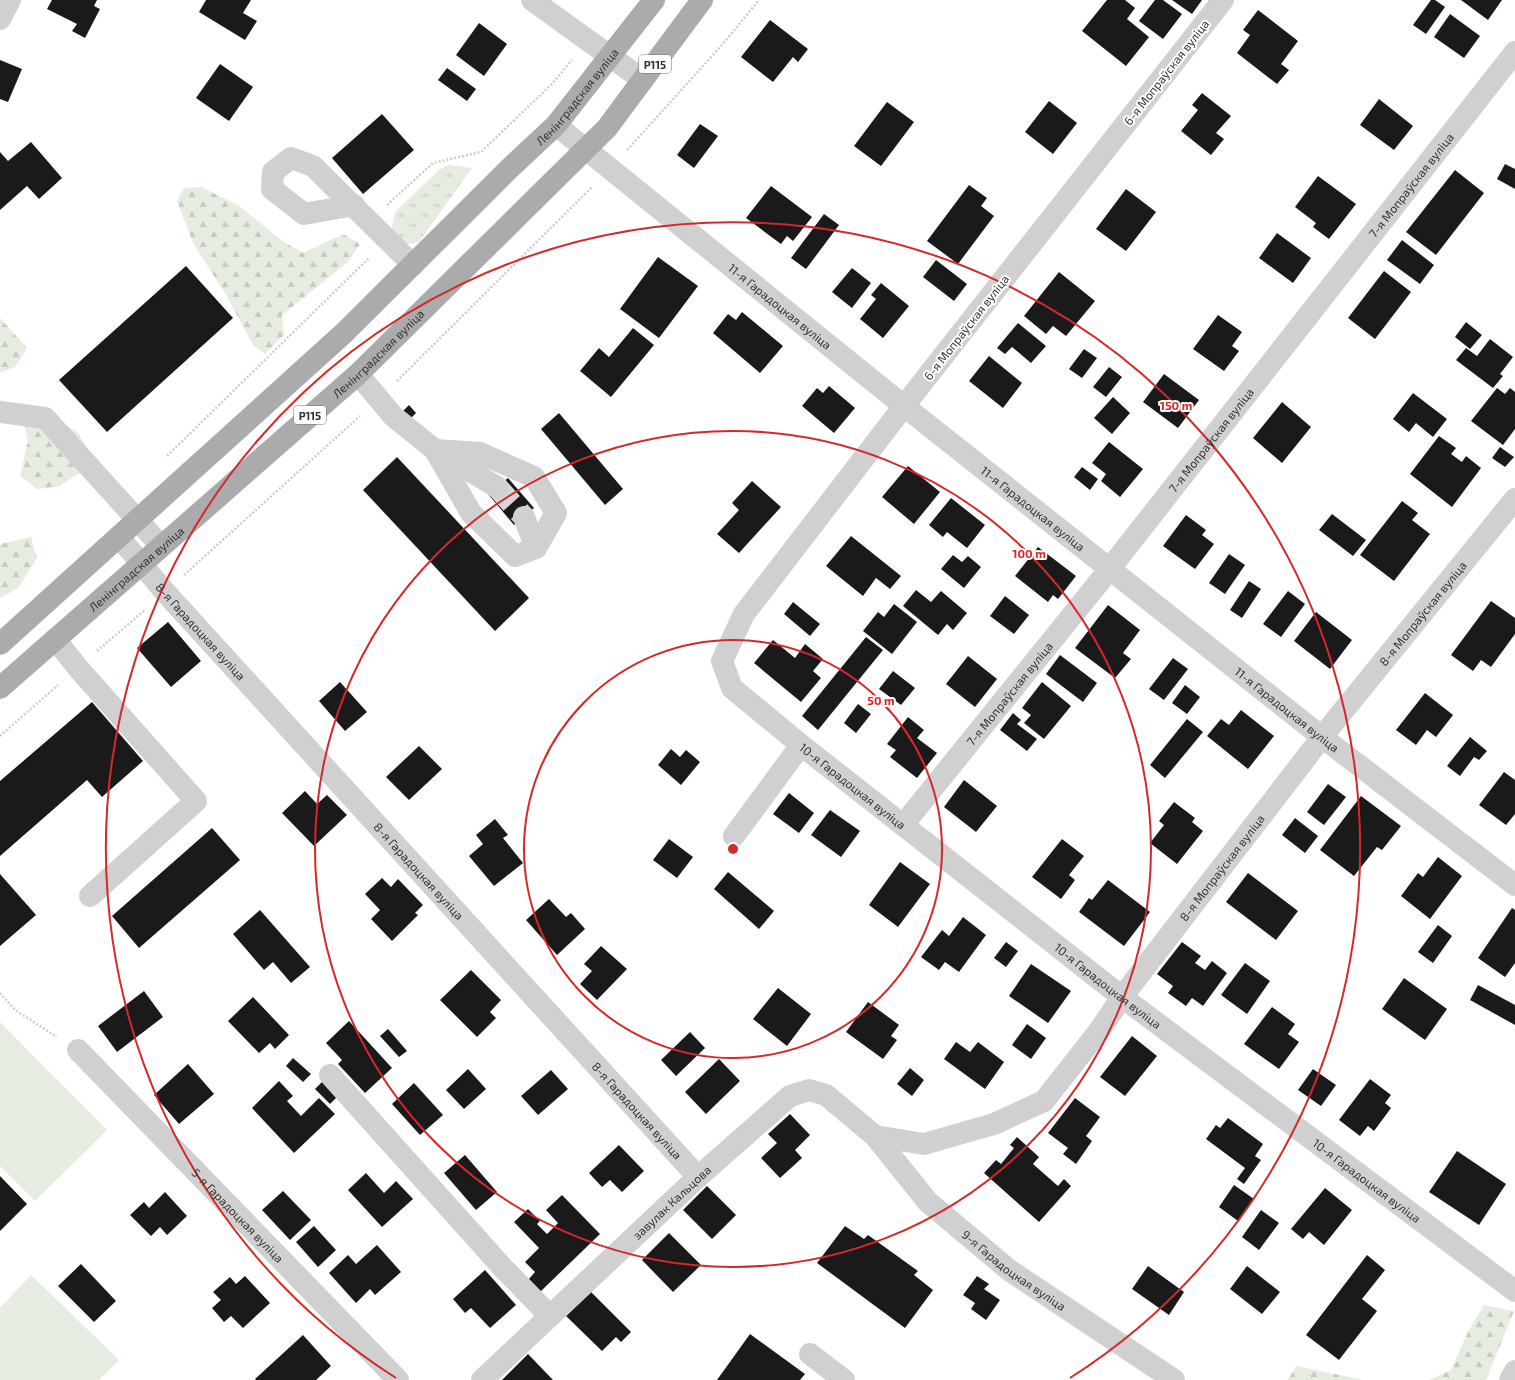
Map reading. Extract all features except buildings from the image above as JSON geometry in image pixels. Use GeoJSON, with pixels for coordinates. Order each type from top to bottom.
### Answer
{"type":"FeatureCollection","features":[{"type":"Feature","properties":{"kind":"main road","name":"Ленінградская вуліца"},"geometry":{"type":"LineString","coordinates":[[0,644],[344,333],[556,125],[654,0]]}},
{"type":"Feature","properties":{"kind":"main road","name":"Ленінградская вуліца"},"geometry":{"type":"LineString","coordinates":[[0,688],[358,374],[606,128],[702,0]]}},
{"type":"Feature","properties":{"kind":"street"},"geometry":{"type":"LineString","coordinates":[[0,19],[10,0]]}},
{"type":"Feature","properties":{"kind":"street"},"geometry":{"type":"LineString","coordinates":[[532,0],[643,80]]}},
{"type":"Feature","properties":{"kind":"street","name":"6-я Мопраўская вуліца"},"geometry":{"type":"LineString","coordinates":[[722,662],[744,614],[904,406],[1223,0]]}},
{"type":"Feature","properties":{"kind":"street","name":"7-я Мопраўская вуліца"},"geometry":{"type":"LineString","coordinates":[[903,825],[1110,569],[1515,52]]}},
{"type":"Feature","properties":{"kind":"street","name":"11-я Гарадоцкая вуліца"},"geometry":{"type":"LineString","coordinates":[[556,125],[904,406],[1322,737],[1515,885]]}},
{"type":"Feature","properties":{"kind":"street"},"geometry":{"type":"LineString","coordinates":[[354,205],[413,264]]}},
{"type":"Feature","properties":{"kind":"street"},"geometry":{"type":"LineString","coordinates":[[358,374],[393,416],[435,450],[497,487]]}},
{"type":"Feature","properties":{"kind":"street"},"geometry":{"type":"LineString","coordinates":[[0,412],[45,418],[161,546]]}},
{"type":"Feature","properties":{"kind":"street"},"geometry":{"type":"LineString","coordinates":[[435,450],[480,453],[534,477],[556,513],[536,548],[515,556],[471,513],[435,450]]}},
{"type":"Feature","properties":{"kind":"street","name":"8-я Мопраўская вуліца"},"geometry":{"type":"LineString","coordinates":[[875,1136],[924,1144],[994,1124],[1044,1101],[1100,1032],[1122,997],[1322,737],[1515,499]]}},
{"type":"Feature","properties":{"kind":"street"},"geometry":{"type":"LineString","coordinates":[[524,517],[536,548]]}},
{"type":"Feature","properties":{"kind":"street","name":"8-я Гарадоцкая вуліца"},"geometry":{"type":"LineString","coordinates":[[119,537],[165,592],[698,1177]]}},
{"type":"Feature","properties":{"kind":"street"},"geometry":{"type":"LineString","coordinates":[[55,639],[78,668],[196,801],[90,896]]}},
{"type":"Feature","properties":{"kind":"street","name":"10-я Гарадоцкая вуліца"},"geometry":{"type":"LineString","coordinates":[[722,662],[732,688],[801,745],[1122,997],[1515,1291]]}},
{"type":"Feature","properties":{"kind":"street"},"geometry":{"type":"LineString","coordinates":[[734,836],[801,745]]}},
{"type":"Feature","properties":{"kind":"street","name":"5-я Гарадоцкая вуліца"},"geometry":{"type":"LineString","coordinates":[[78,1050],[398,1380]]}},
{"type":"Feature","properties":{"kind":"street"},"geometry":{"type":"LineString","coordinates":[[330,1075],[504,1269],[550,1316]]}},
{"type":"Feature","properties":{"kind":"street","name":"завулак Кальцова"},"geometry":{"type":"LineString","coordinates":[[482,1380],[698,1177],[790,1096],[809,1090],[826,1095],[875,1136]]}},
{"type":"Feature","properties":{"kind":"street","name":"9-я Гарадоцкая вуліца"},"geometry":{"type":"LineString","coordinates":[[875,1136],[928,1202],[1009,1270],[1174,1380]]}},
{"type":"Feature","properties":{"kind":"street"},"geometry":{"type":"LineString","coordinates":[[810,1354],[844,1380]]}},
{"type":"Feature","properties":{"kind":"street"},"geometry":{"type":"LineString","coordinates":[[1510,1380],[1515,1371]]}},
{"type":"Feature","properties":{"kind":"path"},"geometry":{"type":"LineString","coordinates":[[0,736],[165,592],[379,400],[611,168],[722,45],[759,0]]}},
{"type":"Feature","properties":{"kind":"path"},"geometry":{"type":"LineString","coordinates":[[166,457],[388,240],[387,206],[433,163],[481,152],[552,84]]}},
{"type":"Feature","properties":{"kind":"path"},"geometry":{"type":"LineString","coordinates":[[0,993],[15,1010],[78,1050]]}},
{"type":"Feature","properties":{"kind":"green space"},"geometry":{"type":"Polygon","coordinates":[[[449,165],[472,168],[419,242],[409,244],[400,241],[391,231],[395,212],[440,169],[449,165]]]}},
{"type":"Feature","properties":{"kind":"green space"},"geometry":{"type":"Polygon","coordinates":[[[201,187],[239,206],[285,243],[303,253],[343,234],[360,244],[348,262],[282,315],[284,335],[265,354],[253,345],[228,298],[193,243],[177,201],[184,188],[201,187]]]}},
{"type":"Feature","properties":{"kind":"green space"},"geometry":{"type":"Polygon","coordinates":[[[0,318],[27,348],[15,367],[0,373],[0,318]]]}},
{"type":"Feature","properties":{"kind":"green space"},"geometry":{"type":"Polygon","coordinates":[[[36,408],[77,432],[88,449],[81,472],[58,487],[37,489],[20,476],[28,441],[23,419],[36,408]]]}},
{"type":"Feature","properties":{"kind":"green space"},"geometry":{"type":"Polygon","coordinates":[[[31,537],[37,558],[18,588],[0,598],[0,544],[31,537]]]}},
{"type":"Feature","properties":{"kind":"green space"},"geometry":{"type":"Polygon","coordinates":[[[0,1022],[107,1130],[35,1201],[0,1166],[0,1022]]]}},
{"type":"Feature","properties":{"kind":"green space"},"geometry":{"type":"Polygon","coordinates":[[[31,1275],[119,1360],[99,1380],[0,1380],[0,1308],[31,1275]]]}},
{"type":"Feature","properties":{"kind":"green space"},"geometry":{"type":"Polygon","coordinates":[[[1484,1305],[1514,1311],[1486,1380],[1429,1380],[1451,1370],[1468,1332],[1484,1305]]]}},
{"type":"Feature","properties":{"kind":"green space"},"geometry":{"type":"Polygon","coordinates":[[[1296,1366],[1364,1380],[1288,1380],[1296,1366]]]}},
{"type":"Feature","properties":{"kind":"tunnel"},"geometry":{"type":"LineString","coordinates":[[497,487],[524,517]]}}]}
